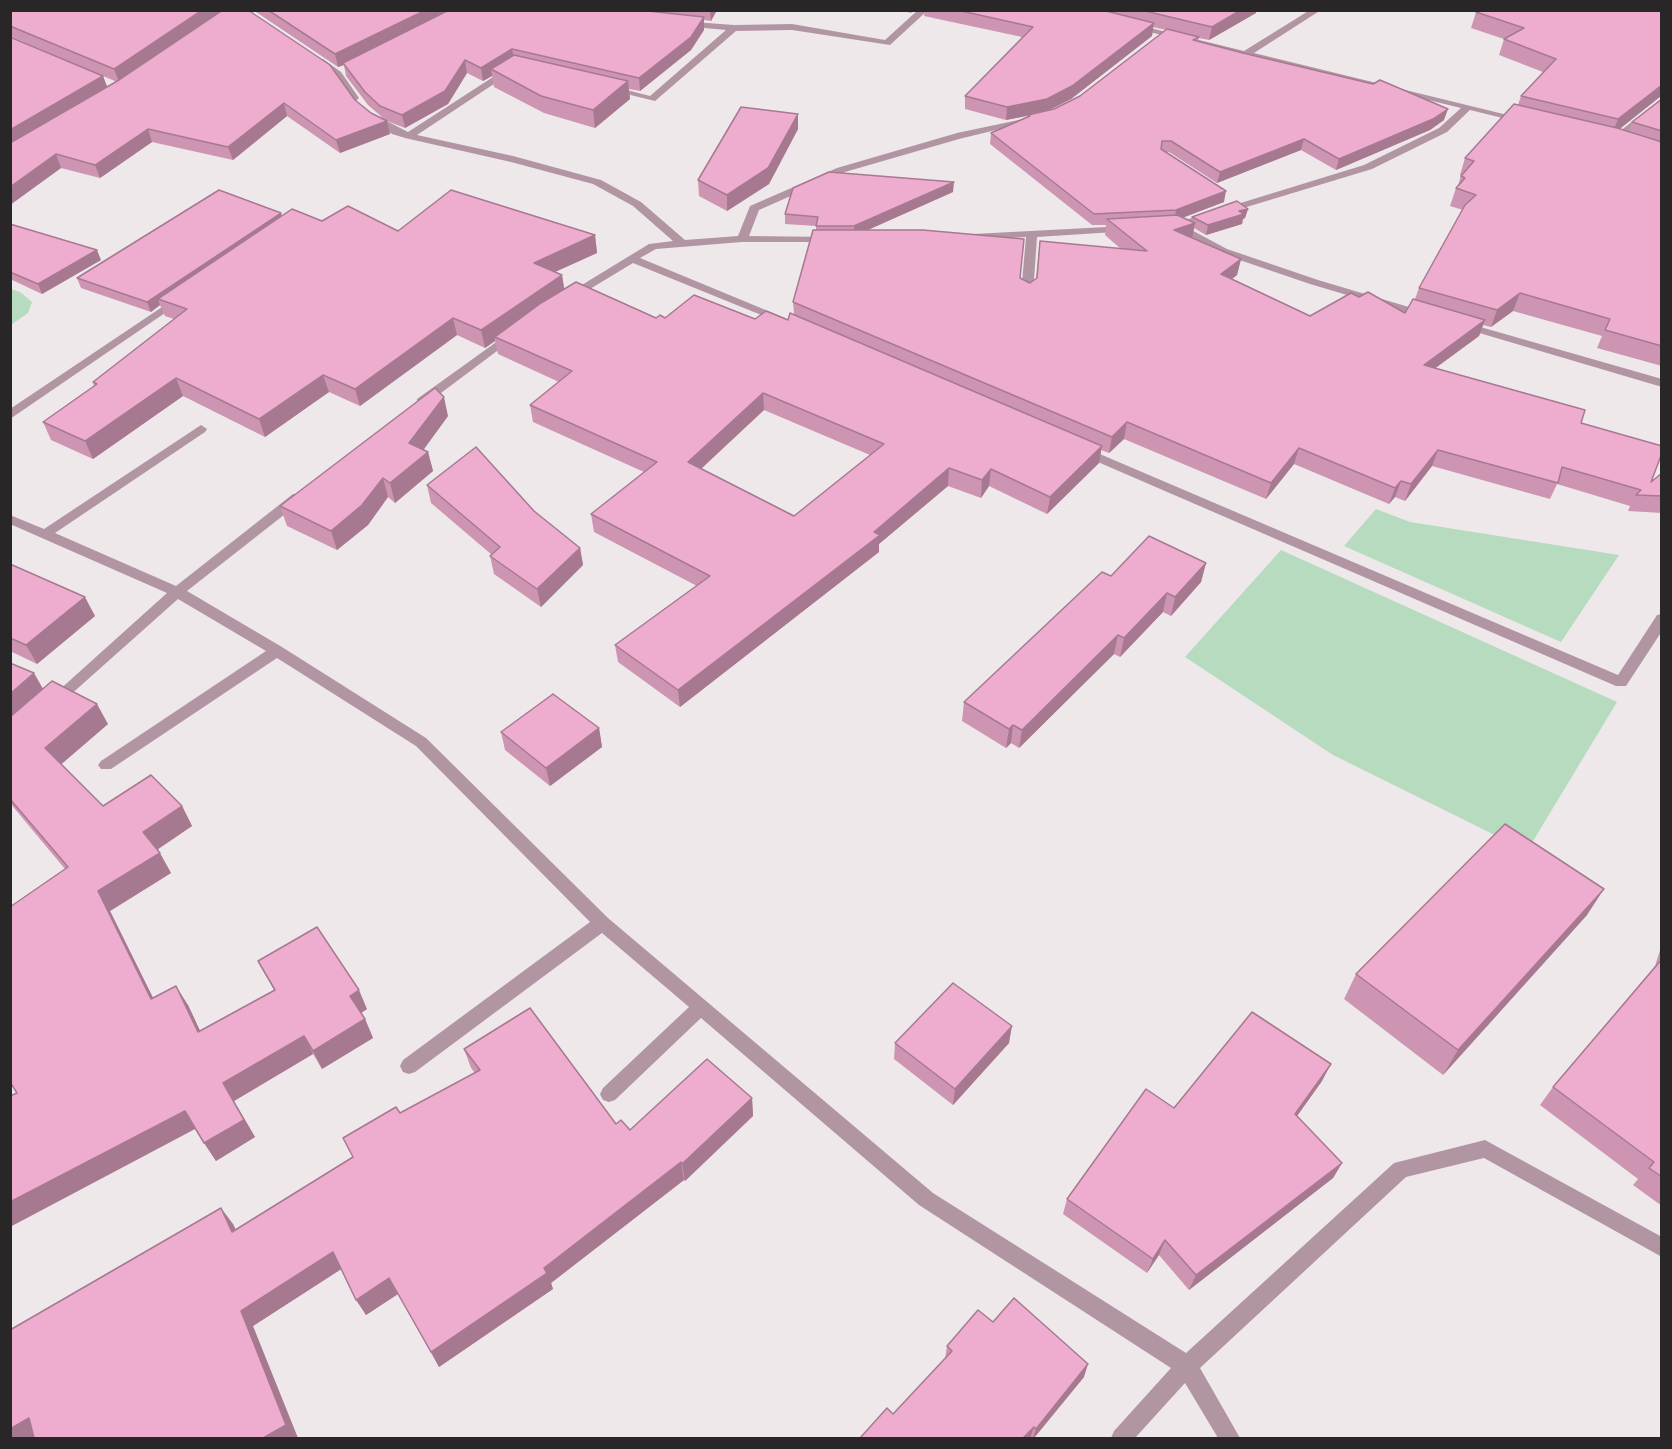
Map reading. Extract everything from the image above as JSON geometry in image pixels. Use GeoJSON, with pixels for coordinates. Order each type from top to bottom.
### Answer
{"type":"FeatureCollection","features":[{"type":"Feature","properties":{"kind":"street"},"geometry":{"type":"LineString","coordinates":[[668,22],[734,28],[792,27],[886,43],[924,10]]}},
{"type":"Feature","properties":{"kind":"street"},"geometry":{"type":"LineString","coordinates":[[1247,53],[1317,10]]}},
{"type":"Feature","properties":{"kind":"street"},"geometry":{"type":"LineString","coordinates":[[1119,23],[1536,123]]}},
{"type":"Feature","properties":{"kind":"street"},"geometry":{"type":"LineString","coordinates":[[595,85],[652,99],[734,28]]}},
{"type":"Feature","properties":{"kind":"street"},"geometry":{"type":"LineString","coordinates":[[1155,41],[1164,34]]}},
{"type":"Feature","properties":{"kind":"street"},"geometry":{"type":"LineString","coordinates":[[308,54],[338,74],[363,109],[379,123],[409,136],[513,159],[597,182],[637,204],[683,244]]}},
{"type":"Feature","properties":{"kind":"street"},"geometry":{"type":"LineString","coordinates":[[409,136],[514,67],[526,69]]}},
{"type":"Feature","properties":{"kind":"street"},"geometry":{"type":"LineString","coordinates":[[338,74],[349,69]]}},
{"type":"Feature","properties":{"kind":"street"},"geometry":{"type":"LineString","coordinates":[[1603,139],[1619,143],[1662,101]]}},
{"type":"Feature","properties":{"kind":"street"},"geometry":{"type":"LineString","coordinates":[[1468,107],[1443,130],[1368,167],[1294,191],[1232,201],[1169,226],[1193,233],[1223,251],[1314,282],[1662,383]]}},
{"type":"Feature","properties":{"kind":"street"},"geometry":{"type":"LineString","coordinates":[[742,238],[754,208],[841,170],[957,136],[1038,118]]}},
{"type":"Feature","properties":{"kind":"street"},"geometry":{"type":"LineString","coordinates":[[955,238],[1140,228]]}},
{"type":"Feature","properties":{"kind":"street"},"geometry":{"type":"LineString","coordinates":[[1027,294],[1032,234]]}},
{"type":"Feature","properties":{"kind":"street"},"geometry":{"type":"LineString","coordinates":[[559,304],[653,246],[742,238],[837,240]]}},
{"type":"Feature","properties":{"kind":"street"},"geometry":{"type":"LineString","coordinates":[[632,260],[797,326]]}},
{"type":"Feature","properties":{"kind":"street"},"geometry":{"type":"LineString","coordinates":[[10,415],[188,294]]}},
{"type":"Feature","properties":{"kind":"street"},"geometry":{"type":"LineString","coordinates":[[410,410],[520,329]]}},
{"type":"Feature","properties":{"kind":"street"},"geometry":{"type":"LineString","coordinates":[[45,534],[201,429]]}},
{"type":"Feature","properties":{"kind":"street"},"geometry":{"type":"LineString","coordinates":[[1069,444],[1621,682],[1662,619]]}},
{"type":"Feature","properties":{"kind":"street"},"geometry":{"type":"LineString","coordinates":[[44,710],[177,592],[309,489]]}},
{"type":"Feature","properties":{"kind":"street"},"geometry":{"type":"LineString","coordinates":[[10,519],[177,592],[421,741],[602,923],[926,1199],[1187,1366],[1230,1438]]}},
{"type":"Feature","properties":{"kind":"street"},"geometry":{"type":"LineString","coordinates":[[106,765],[277,651]]}},
{"type":"Feature","properties":{"kind":"street"},"geometry":{"type":"LineString","coordinates":[[409,1066],[602,923]]}},
{"type":"Feature","properties":{"kind":"street"},"geometry":{"type":"LineString","coordinates":[[609,1094],[700,1008]]}},
{"type":"Feature","properties":{"kind":"street"},"geometry":{"type":"LineString","coordinates":[[1121,1438],[1187,1366],[1401,1169],[1485,1149],[1662,1248]]}},
{"type":"Feature","properties":{"kind":"green space"},"geometry":{"type":"Polygon","coordinates":[[[11,289],[20,292],[32,302],[28,313],[11,325],[11,289]]]}},
{"type":"Feature","properties":{"kind":"green space"},"geometry":{"type":"Polygon","coordinates":[[[1376,509],[1410,522],[1619,555],[1561,642],[1344,546],[1376,509]]]}},
{"type":"Feature","properties":{"kind":"green space"},"geometry":{"type":"Polygon","coordinates":[[[1281,550],[1617,702],[1527,851],[1333,755],[1185,657],[1281,550]]]}},
{"type":"Feature","properties":{"kind":"building"},"geometry":{"type":"Polygon","coordinates":[[[10,10],[202,10],[114,69],[10,26],[10,10]]]}},
{"type":"Feature","properties":{"kind":"building"},"geometry":{"type":"Polygon","coordinates":[[[223,10],[248,10],[330,65],[355,100],[371,113],[387,121],[336,140],[284,103],[228,147],[148,129],[95,165],[56,154],[10,187],[10,143],[119,80],[223,10]]]}},
{"type":"Feature","properties":{"kind":"building"},"geometry":{"type":"Polygon","coordinates":[[[268,10],[426,10],[335,54],[268,10]]]}},
{"type":"Feature","properties":{"kind":"building"},"geometry":{"type":"Polygon","coordinates":[[[449,10],[638,10],[704,17],[691,37],[639,78],[512,49],[481,68],[465,60],[445,91],[402,115],[380,106],[365,92],[343,63],[449,10]]]}},
{"type":"Feature","properties":{"kind":"building"},"geometry":{"type":"Polygon","coordinates":[[[957,10],[1102,10],[1154,23],[1072,86],[1047,99],[1007,107],[965,96],[1033,27],[957,10]]]}},
{"type":"Feature","properties":{"kind":"building"},"geometry":{"type":"Polygon","coordinates":[[[1141,10],[1241,10],[1212,27],[1141,10]]]}},
{"type":"Feature","properties":{"kind":"building"},"geometry":{"type":"Polygon","coordinates":[[[1479,10],[1662,10],[1662,85],[1618,119],[1521,96],[1556,59],[1504,39],[1524,28],[1476,12],[1479,10]]]}},
{"type":"Feature","properties":{"kind":"building"},"geometry":{"type":"Polygon","coordinates":[[[1167,29],[1199,37],[1193,40],[1243,53],[1373,84],[1380,80],[1448,109],[1433,119],[1339,159],[1304,139],[1220,172],[1171,141],[1162,141],[1161,149],[1226,191],[1176,210],[1094,214],[991,133],[1030,116],[1028,115],[1054,109],[1080,96],[1167,29]]]}},
{"type":"Feature","properties":{"kind":"building"},"geometry":{"type":"Polygon","coordinates":[[[10,37],[103,76],[10,130],[10,37]]]}},
{"type":"Feature","properties":{"kind":"building"},"geometry":{"type":"Polygon","coordinates":[[[514,55],[628,81],[593,110],[541,96],[491,69],[514,55]]]}},
{"type":"Feature","properties":{"kind":"building"},"geometry":{"type":"Polygon","coordinates":[[[1662,99],[1662,131],[1632,122],[1662,99]]]}},
{"type":"Feature","properties":{"kind":"building"},"geometry":{"type":"Polygon","coordinates":[[[1514,104],[1617,128],[1662,142],[1662,346],[1605,330],[1610,319],[1520,293],[1497,310],[1419,288],[1465,205],[1476,195],[1456,188],[1465,178],[1461,176],[1474,161],[1465,158],[1514,104]]]}},
{"type":"Feature","properties":{"kind":"building"},"geometry":{"type":"Polygon","coordinates":[[[741,107],[798,114],[768,168],[727,195],[698,180],[741,107]]]}},
{"type":"Feature","properties":{"kind":"building"},"geometry":{"type":"Polygon","coordinates":[[[829,172],[954,182],[854,226],[816,226],[818,217],[785,214],[793,188],[829,172]]]}},
{"type":"Feature","properties":{"kind":"building"},"geometry":{"type":"Polygon","coordinates":[[[219,190],[281,213],[147,302],[77,278],[219,190]]]}},
{"type":"Feature","properties":{"kind":"building"},"geometry":{"type":"Polygon","coordinates":[[[451,190],[595,235],[534,263],[562,275],[481,330],[453,318],[355,389],[323,375],[259,419],[176,378],[85,441],[43,422],[97,384],[93,382],[187,309],[158,299],[292,209],[322,221],[348,206],[398,231],[451,190]]]}},
{"type":"Feature","properties":{"kind":"building"},"geometry":{"type":"Polygon","coordinates":[[[1237,201],[1248,209],[1239,211],[1244,214],[1208,225],[1192,217],[1237,201]]]}},
{"type":"Feature","properties":{"kind":"building"},"geometry":{"type":"Polygon","coordinates":[[[1177,215],[1195,223],[1174,230],[1241,259],[1221,274],[1310,316],[1351,293],[1359,297],[1368,292],[1405,313],[1413,299],[1485,320],[1424,365],[1585,410],[1581,423],[1662,446],[1662,453],[1651,482],[1662,473],[1662,496],[1636,495],[1641,490],[1562,467],[1558,483],[1438,450],[1411,484],[1401,481],[1395,488],[1299,448],[1271,483],[1127,422],[1112,437],[793,302],[813,230],[923,230],[1024,239],[1020,278],[1030,283],[1037,278],[1040,241],[1147,251],[1107,219],[1177,215]]]}},
{"type":"Feature","properties":{"kind":"building"},"geometry":{"type":"Polygon","coordinates":[[[10,224],[97,250],[38,284],[10,272],[10,224]]]}},
{"type":"Feature","properties":{"kind":"building"},"geometry":{"type":"Polygon","coordinates":[[[576,282],[656,318],[660,315],[665,318],[694,295],[755,319],[766,311],[788,320],[790,313],[1102,446],[1050,497],[991,469],[982,480],[949,468],[874,532],[880,535],[678,690],[615,645],[710,576],[591,514],[657,462],[530,405],[572,371],[495,337],[541,303],[576,282]],[[763,393],[688,462],[794,516],[884,444],[763,393]]]}},
{"type":"Feature","properties":{"kind":"building"},"geometry":{"type":"Polygon","coordinates":[[[435,388],[444,397],[409,443],[428,452],[390,483],[383,478],[362,505],[331,531],[280,506],[435,388]]]}},
{"type":"Feature","properties":{"kind":"building"},"geometry":{"type":"Polygon","coordinates":[[[476,447],[534,511],[580,548],[537,589],[490,556],[500,547],[427,485],[476,447]]]}},
{"type":"Feature","properties":{"kind":"building"},"geometry":{"type":"Polygon","coordinates":[[[1149,536],[1206,563],[1175,597],[1167,593],[1124,638],[1118,635],[1022,730],[1013,725],[1009,729],[964,702],[1102,572],[1111,576],[1149,536]]]}},
{"type":"Feature","properties":{"kind":"building"},"geometry":{"type":"Polygon","coordinates":[[[10,564],[85,597],[26,645],[10,638],[10,564]]]}},
{"type":"Feature","properties":{"kind":"building"},"geometry":{"type":"Polygon","coordinates":[[[10,663],[34,673],[10,694],[10,663]]]}},
{"type":"Feature","properties":{"kind":"building"},"geometry":{"type":"Polygon","coordinates":[[[52,681],[97,704],[45,748],[103,806],[151,775],[182,806],[143,832],[160,853],[98,891],[151,999],[176,986],[198,1032],[275,990],[258,961],[317,927],[359,990],[350,996],[365,1019],[313,1051],[304,1036],[223,1083],[244,1120],[204,1143],[185,1111],[10,1202],[10,1096],[17,1093],[10,1082],[10,907],[68,867],[10,799],[10,717],[52,681]]]}},
{"type":"Feature","properties":{"kind":"building"},"geometry":{"type":"Polygon","coordinates":[[[553,694],[599,728],[546,768],[501,732],[553,694]]]}},
{"type":"Feature","properties":{"kind":"building"},"geometry":{"type":"Polygon","coordinates":[[[1505,824],[1604,889],[1458,1050],[1356,974],[1505,824]]]}},
{"type":"Feature","properties":{"kind":"building"},"geometry":{"type":"Polygon","coordinates":[[[1662,959],[1662,1177],[1649,1168],[1654,1162],[1553,1087],[1662,959]]]}},
{"type":"Feature","properties":{"kind":"building"},"geometry":{"type":"Polygon","coordinates":[[[953,983],[1012,1026],[955,1089],[895,1043],[953,983]]]}},
{"type":"Feature","properties":{"kind":"building"},"geometry":{"type":"Polygon","coordinates":[[[530,1008],[616,1124],[621,1120],[630,1130],[707,1059],[752,1098],[682,1164],[681,1162],[544,1268],[547,1273],[431,1352],[389,1278],[356,1300],[333,1252],[241,1311],[286,1425],[263,1438],[34,1438],[29,1418],[10,1429],[10,1330],[221,1208],[232,1232],[353,1157],[343,1138],[396,1107],[400,1113],[480,1070],[464,1049],[530,1008]]]}},
{"type":"Feature","properties":{"kind":"building"},"geometry":{"type":"Polygon","coordinates":[[[1252,1012],[1331,1064],[1295,1114],[1342,1163],[1196,1275],[1165,1240],[1153,1259],[1067,1199],[1146,1089],[1174,1108],[1252,1012]]]}},
{"type":"Feature","properties":{"kind":"building"},"geometry":{"type":"Polygon","coordinates":[[[1014,1298],[1088,1364],[1036,1429],[1034,1427],[1023,1438],[860,1438],[887,1408],[893,1414],[952,1351],[947,1346],[978,1310],[993,1322],[1014,1298]]]}}]}
